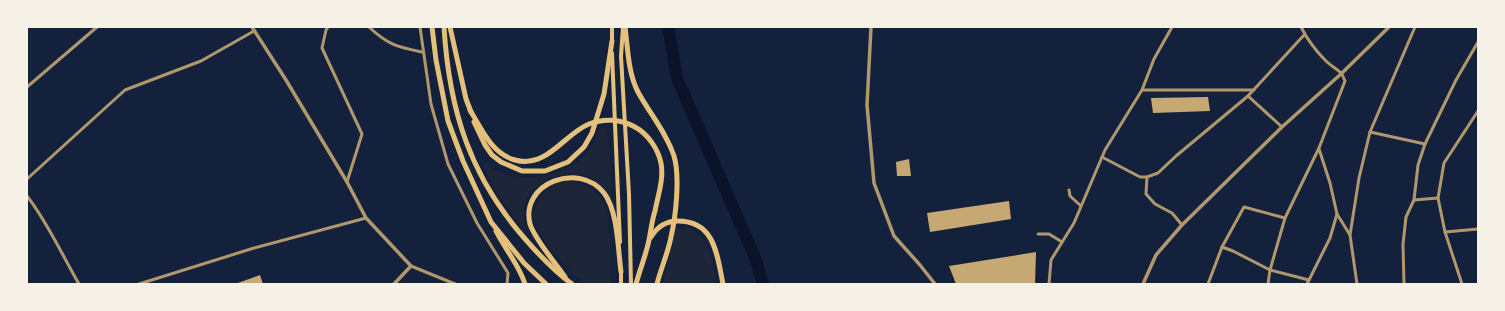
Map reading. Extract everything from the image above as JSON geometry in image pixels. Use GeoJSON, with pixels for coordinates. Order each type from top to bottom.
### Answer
{"type":"FeatureCollection","features":[{"type":"Feature","properties":{"kind":"highway"},"geometry":{"type":"LineString","coordinates":[[432,27],[436,60],[448,121],[463,161],[491,222],[503,245],[522,273],[525,284]]}},
{"type":"Feature","properties":{"kind":"highway"},"geometry":{"type":"LineString","coordinates":[[444,27],[446,62],[461,128],[470,154],[488,189],[510,223],[544,261],[570,283]]}},
{"type":"Feature","properties":{"kind":"highway"},"geometry":{"type":"LineString","coordinates":[[450,27],[466,99],[485,145],[492,156],[501,162],[522,171],[545,171],[568,162],[584,147],[592,133],[604,94],[612,41]]}},
{"type":"Feature","properties":{"kind":"highway"},"geometry":{"type":"LineString","coordinates":[[624,27],[628,59],[632,76],[638,91],[661,128],[670,146],[676,169],[676,193],[671,238],[657,284]]}},
{"type":"Feature","properties":{"kind":"highway"},"geometry":{"type":"LineString","coordinates":[[470,110],[493,146],[501,154],[516,160],[525,161],[544,157],[580,129],[589,124],[608,120],[618,120],[640,130],[650,139],[658,152],[662,174],[648,242],[636,284]]}},
{"type":"Feature","properties":{"kind":"highway"},"geometry":{"type":"LineString","coordinates":[[570,283],[551,256],[535,237],[530,223],[530,209],[535,195],[547,185],[564,178],[580,178],[594,183],[605,193],[612,208],[621,272]]}},
{"type":"Feature","properties":{"kind":"highway"},"geometry":{"type":"LineString","coordinates":[[648,242],[661,225],[669,221],[694,223],[710,236],[717,252],[723,284]]}},
{"type":"Feature","properties":{"kind":"highway"},"geometry":{"type":"LineString","coordinates":[[491,222],[524,263],[546,284]]}},
{"type":"Feature","properties":{"kind":"main road"},"geometry":{"type":"LineString","coordinates":[[612,27],[621,284]]}},
{"type":"Feature","properties":{"kind":"main road"},"geometry":{"type":"LineString","coordinates":[[624,27],[622,72],[629,194],[631,284]]}},
{"type":"Feature","properties":{"kind":"street"},"geometry":{"type":"LineString","coordinates":[[27,87],[97,27]]}},
{"type":"Feature","properties":{"kind":"street"},"geometry":{"type":"LineString","coordinates":[[328,27],[322,48],[362,134],[347,182]]}},
{"type":"Feature","properties":{"kind":"street"},"geometry":{"type":"LineString","coordinates":[[370,27],[377,35],[395,46],[422,52]]}},
{"type":"Feature","properties":{"kind":"street"},"geometry":{"type":"LineString","coordinates":[[420,27],[422,52],[430,104],[448,164],[477,222],[508,273],[507,284]]}},
{"type":"Feature","properties":{"kind":"street"},"geometry":{"type":"LineString","coordinates":[[871,27],[867,105],[874,183],[894,236],[935,284]]}},
{"type":"Feature","properties":{"kind":"street"},"geometry":{"type":"LineString","coordinates":[[1050,284],[1052,260],[1074,223],[1105,150],[1142,90],[1154,59],[1172,27]]}},
{"type":"Feature","properties":{"kind":"street"},"geometry":{"type":"LineString","coordinates":[[1268,284],[1270,270],[1285,218],[1319,148],[1345,81],[1342,73],[1326,62],[1301,27]]}},
{"type":"Feature","properties":{"kind":"street"},"geometry":{"type":"LineString","coordinates":[[1143,284],[1156,255],[1182,225],[1282,128],[1342,73],[1388,27]]}},
{"type":"Feature","properties":{"kind":"street"},"geometry":{"type":"LineString","coordinates":[[1357,284],[1350,236],[1359,178],[1370,132],[1415,27]]}},
{"type":"Feature","properties":{"kind":"street"},"geometry":{"type":"LineString","coordinates":[[27,179],[125,90],[201,61],[253,29],[286,80],[347,182],[366,218],[411,266],[455,284]]}},
{"type":"Feature","properties":{"kind":"street"},"geometry":{"type":"LineString","coordinates":[[1102,157],[1140,177],[1147,177],[1158,173],[1176,156],[1248,96],[1305,34]]}},
{"type":"Feature","properties":{"kind":"street"},"geometry":{"type":"LineString","coordinates":[[1404,284],[1406,217],[1414,200],[1418,165],[1425,144],[1456,80],[1478,42]]}},
{"type":"Feature","properties":{"kind":"street"},"geometry":{"type":"LineString","coordinates":[[1142,90],[1254,90]]}},
{"type":"Feature","properties":{"kind":"street"},"geometry":{"type":"LineString","coordinates":[[1248,96],[1282,128]]}},
{"type":"Feature","properties":{"kind":"street"},"geometry":{"type":"LineString","coordinates":[[1462,284],[1445,232],[1438,198],[1444,163],[1478,111]]}},
{"type":"Feature","properties":{"kind":"street"},"geometry":{"type":"LineString","coordinates":[[1370,132],[1425,144]]}},
{"type":"Feature","properties":{"kind":"street"},"geometry":{"type":"LineString","coordinates":[[1319,148],[1330,183],[1337,214],[1350,236]]}},
{"type":"Feature","properties":{"kind":"street"},"geometry":{"type":"LineString","coordinates":[[1147,177],[1146,194],[1155,204],[1172,213],[1182,225]]}},
{"type":"Feature","properties":{"kind":"street"},"geometry":{"type":"LineString","coordinates":[[1069,190],[1070,196],[1081,206]]}},
{"type":"Feature","properties":{"kind":"street"},"geometry":{"type":"LineString","coordinates":[[27,196],[41,214],[79,284]]}},
{"type":"Feature","properties":{"kind":"street"},"geometry":{"type":"LineString","coordinates":[[1414,200],[1438,198]]}},
{"type":"Feature","properties":{"kind":"street"},"geometry":{"type":"LineString","coordinates":[[1208,284],[1222,247],[1244,207],[1285,218]]}},
{"type":"Feature","properties":{"kind":"street"},"geometry":{"type":"LineString","coordinates":[[1307,284],[1330,238],[1337,214]]}},
{"type":"Feature","properties":{"kind":"street"},"geometry":{"type":"LineString","coordinates":[[139,284],[254,248],[366,218]]}},
{"type":"Feature","properties":{"kind":"street"},"geometry":{"type":"LineString","coordinates":[[1445,232],[1478,228]]}},
{"type":"Feature","properties":{"kind":"street"},"geometry":{"type":"LineString","coordinates":[[1038,234],[1049,234],[1062,242]]}},
{"type":"Feature","properties":{"kind":"street"},"geometry":{"type":"LineString","coordinates":[[1222,247],[1270,270],[1309,280]]}},
{"type":"Feature","properties":{"kind":"street"},"geometry":{"type":"LineString","coordinates":[[394,284],[411,266]]}},
{"type":"Feature","properties":{"kind":"shaded area"},"geometry":{"type":"Polygon","coordinates":[[[599,128],[607,128],[611,198],[589,177],[571,174],[552,177],[544,181],[530,193],[524,205],[523,214],[527,235],[490,181],[482,161],[500,173],[509,176],[531,177],[554,173],[574,164],[582,157],[595,139],[599,128]]]}},
{"type":"Feature","properties":{"kind":"shaded area"},"geometry":{"type":"Polygon","coordinates":[[[566,181],[581,183],[592,188],[607,210],[610,240],[611,284],[585,284],[571,273],[549,248],[534,223],[534,212],[541,195],[553,185],[566,181]]]}},
{"type":"Feature","properties":{"kind":"shaded area"},"geometry":{"type":"Polygon","coordinates":[[[688,227],[701,237],[709,251],[716,284],[662,284],[670,257],[676,228],[688,227]]]}},
{"type":"Feature","properties":{"kind":"building"},"geometry":{"type":"Polygon","coordinates":[[[1208,97],[1210,111],[1153,113],[1151,98],[1208,97]]]}},
{"type":"Feature","properties":{"kind":"building"},"geometry":{"type":"Polygon","coordinates":[[[909,159],[911,176],[897,176],[896,162],[909,159]]]}},
{"type":"Feature","properties":{"kind":"building"},"geometry":{"type":"Polygon","coordinates":[[[1009,201],[1011,219],[930,232],[927,213],[1009,201]]]}},
{"type":"Feature","properties":{"kind":"building"},"geometry":{"type":"Polygon","coordinates":[[[1036,252],[1035,284],[956,284],[949,266],[1036,252]]]}},
{"type":"Feature","properties":{"kind":"building"},"geometry":{"type":"Polygon","coordinates":[[[260,275],[263,284],[235,284],[260,275]]]}},
{"type":"Feature","properties":{"kind":"waterway"},"geometry":{"type":"LineString","coordinates":[[668,27],[677,78],[756,260],[763,284]]}}]}
